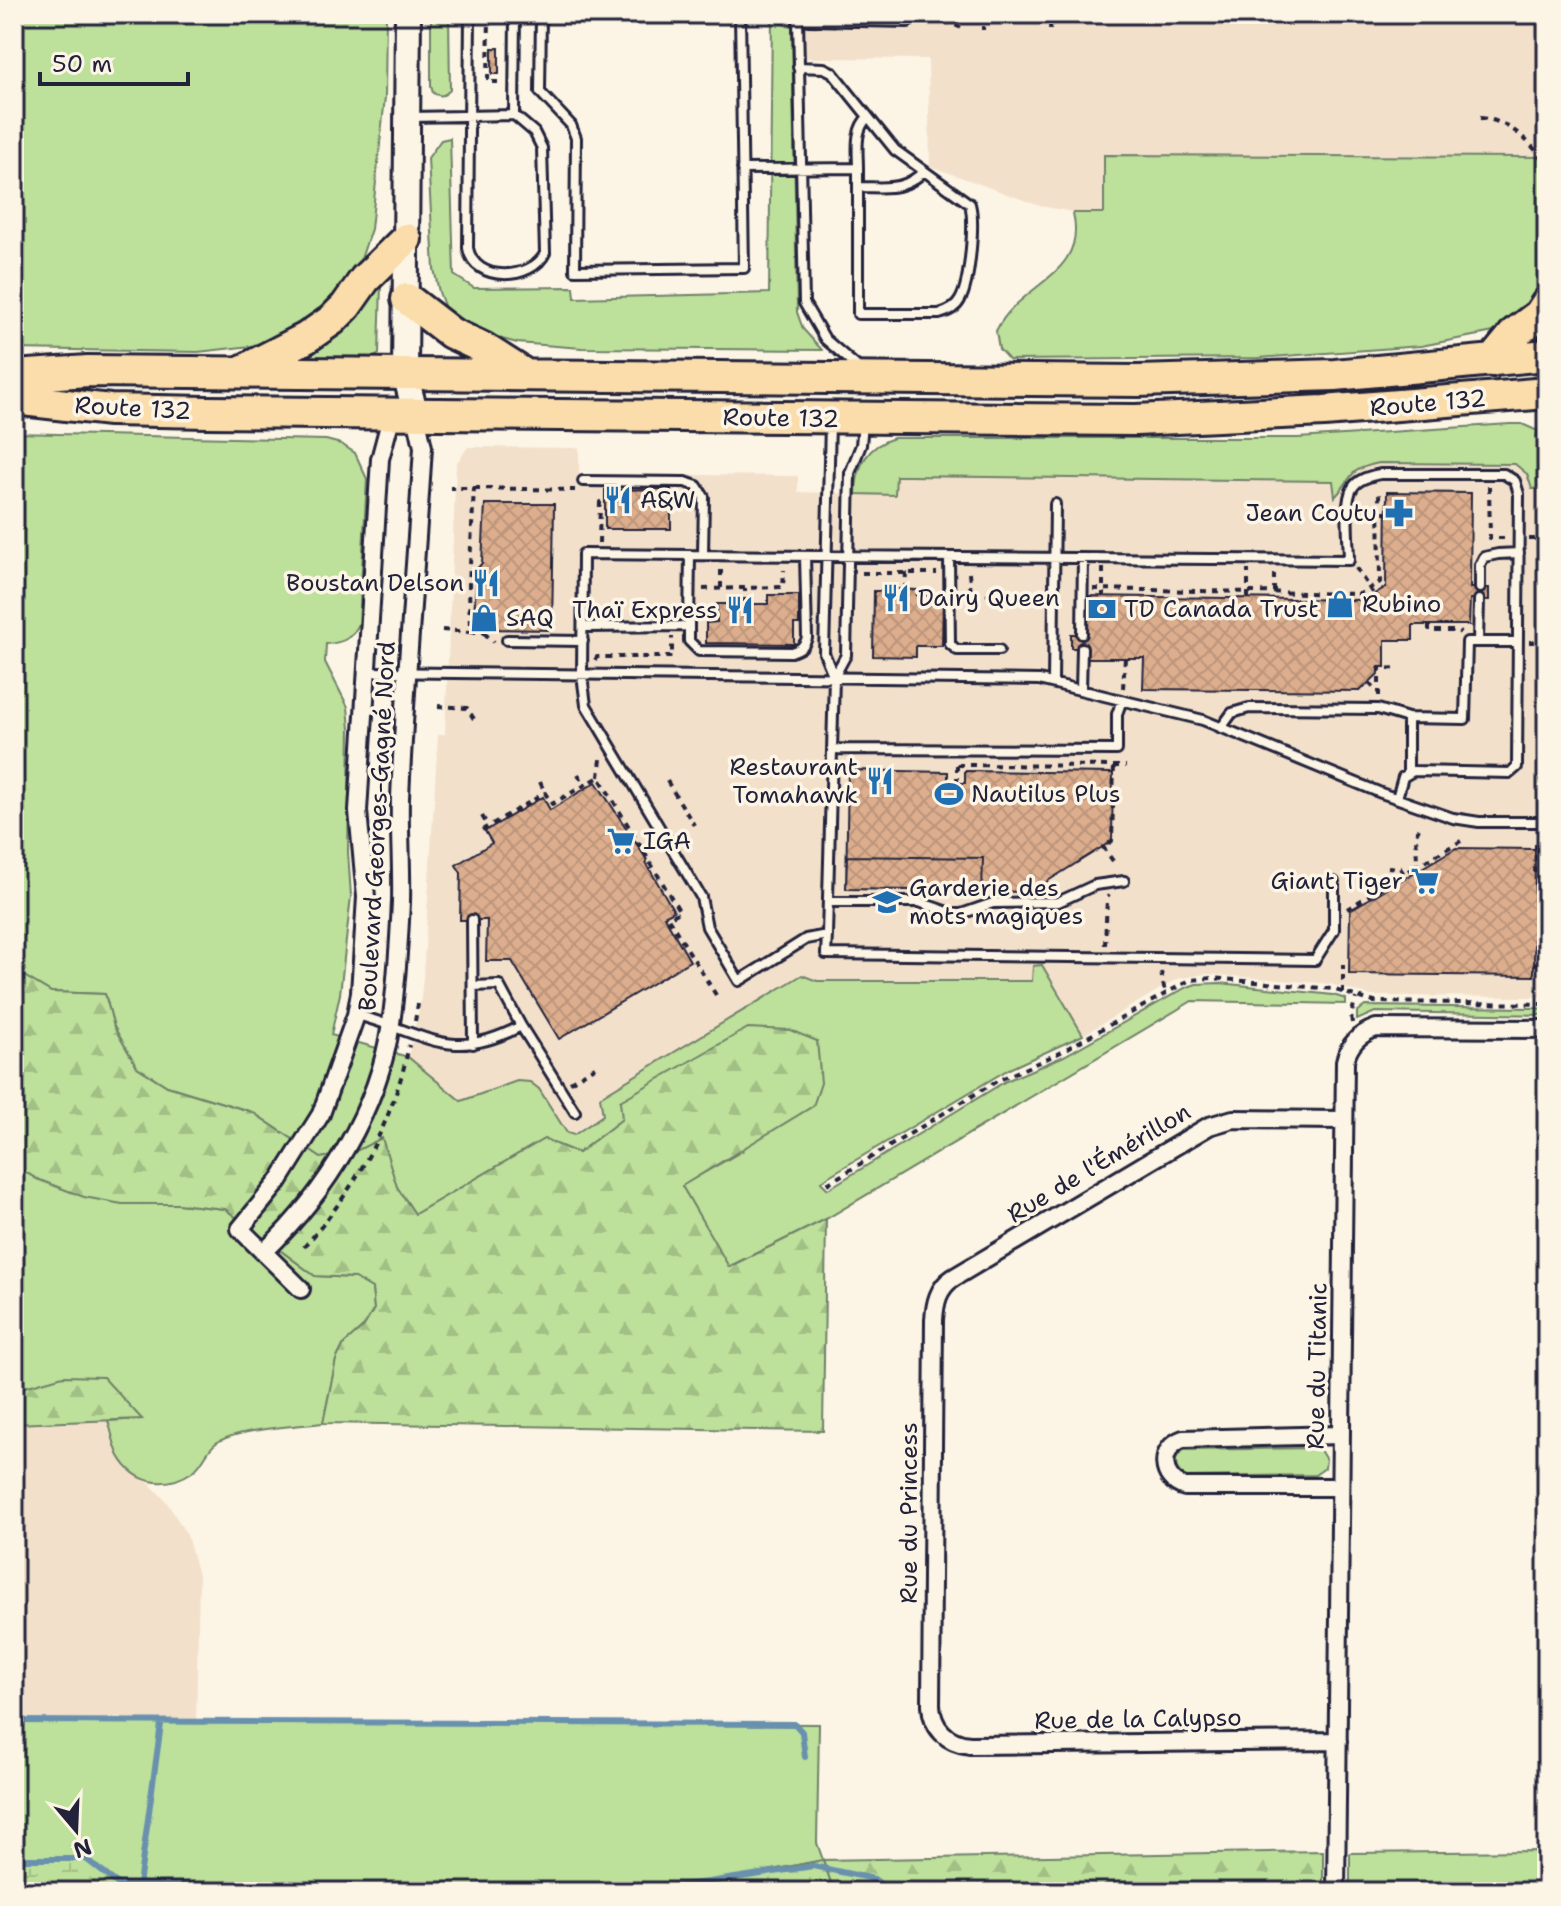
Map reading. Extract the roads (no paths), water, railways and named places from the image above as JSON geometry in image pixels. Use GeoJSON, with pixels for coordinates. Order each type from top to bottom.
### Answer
{"type":"FeatureCollection","features":[{"type":"Feature","properties":{"kind":"highway"},"geometry":{"type":"LineString","coordinates":[[239,373],[306,338],[332,320],[365,279],[406,239]]}},
{"type":"Feature","properties":{"kind":"highway"},"geometry":{"type":"LineString","coordinates":[[407,299],[451,333],[483,348],[524,374]]}},
{"type":"Feature","properties":{"kind":"highway"},"geometry":{"type":"LineString","coordinates":[[1492,361],[1515,333],[1539,315],[1547,303]]}},
{"type":"Feature","properties":{"kind":"highway","name":"Route 132"},"geometry":{"type":"LineString","coordinates":[[14,376],[88,371],[1125,382],[1269,379],[1547,355]]}},
{"type":"Feature","properties":{"kind":"highway","name":"Route 132"},"geometry":{"type":"LineString","coordinates":[[14,399],[110,410],[1092,420],[1213,418],[1547,393]]}},
{"type":"Feature","properties":{"kind":"street"},"geometry":{"type":"LineString","coordinates":[[404,414],[408,14]]}},
{"type":"Feature","properties":{"kind":"street","name":"Boulevard Georges-Gagné Nord"},"geometry":{"type":"LineString","coordinates":[[404,414],[423,447],[400,800],[401,899],[391,1024],[375,1083],[352,1135],[315,1196],[284,1234],[264,1252],[240,1229],[279,1181],[321,1114],[356,1015],[360,993],[366,897],[358,811],[380,459],[404,414]]}},
{"type":"Feature","properties":{"kind":"street","name":"Rue du Titanic"},"geometry":{"type":"LineString","coordinates":[[1336,1892],[1343,1120],[1347,1051],[1368,1030],[1386,1027],[1547,1029]]}},
{"type":"Feature","properties":{"kind":"street","name":"Rue de l'Émérillon"},"geometry":{"type":"LineString","coordinates":[[941,1290],[953,1278],[1217,1122],[1233,1119],[1343,1120]]}},
{"type":"Feature","properties":{"kind":"street"},"geometry":{"type":"LineString","coordinates":[[264,1252],[301,1289]]}},
{"type":"Feature","properties":{"kind":"street","name":"Rue du Princess"},"geometry":{"type":"LineString","coordinates":[[941,1290],[934,1320],[931,1705],[934,1722],[943,1734]]}},
{"type":"Feature","properties":{"kind":"street"},"geometry":{"type":"LineString","coordinates":[[1340,1435],[1183,1439],[1171,1446],[1165,1469],[1172,1482],[1185,1487],[1340,1487]]}},
{"type":"Feature","properties":{"kind":"street","name":"Rue de la Calypso"},"geometry":{"type":"LineString","coordinates":[[943,1734],[960,1744],[970,1745],[1338,1741]]}},
{"type":"Feature","properties":{"kind":"lane"},"geometry":{"type":"LineString","coordinates":[[407,117],[469,116],[514,115],[534,132],[542,148],[545,247],[539,263],[515,273],[481,270],[470,258],[469,116],[470,14]]}},
{"type":"Feature","properties":{"kind":"lane"},"geometry":{"type":"LineString","coordinates":[[514,115],[515,14]]}},
{"type":"Feature","properties":{"kind":"lane"},"geometry":{"type":"LineString","coordinates":[[541,14],[540,92],[571,125],[576,138],[575,270],[744,268],[740,14]]}},
{"type":"Feature","properties":{"kind":"lane"},"geometry":{"type":"LineString","coordinates":[[874,380],[825,339],[804,303],[794,16],[811,21],[908,22]]}},
{"type":"Feature","properties":{"kind":"lane"},"geometry":{"type":"LineString","coordinates":[[798,67],[824,68],[832,72],[895,150],[964,197],[972,211],[964,290],[954,307],[939,314],[858,314],[858,137],[862,122],[868,117]]}},
{"type":"Feature","properties":{"kind":"lane"},"geometry":{"type":"LineString","coordinates":[[742,169],[858,168]]}},
{"type":"Feature","properties":{"kind":"lane"},"geometry":{"type":"LineString","coordinates":[[858,187],[903,186],[912,183],[924,171]]}},
{"type":"Feature","properties":{"kind":"lane"},"geometry":{"type":"LineString","coordinates":[[830,419],[824,653],[834,677],[826,954],[1315,960],[1334,930],[1334,882]]}},
{"type":"Feature","properties":{"kind":"lane"},"geometry":{"type":"LineString","coordinates":[[834,677],[846,655],[850,473],[861,445],[863,419]]}},
{"type":"Feature","properties":{"kind":"lane"},"geometry":{"type":"LineString","coordinates":[[827,935],[806,939],[739,981],[707,927],[701,897],[587,707],[582,675],[583,554],[1349,560],[1349,512],[1352,489],[1358,482],[1377,474],[1504,474],[1515,481],[1518,488],[1518,763],[1510,773],[1408,773],[1403,777],[1397,798]]}},
{"type":"Feature","properties":{"kind":"lane"},"geometry":{"type":"LineString","coordinates":[[583,481],[685,482],[697,486],[704,497],[703,555]]}},
{"type":"Feature","properties":{"kind":"lane"},"geometry":{"type":"LineString","coordinates":[[1053,683],[1055,504]]}},
{"type":"Feature","properties":{"kind":"lane"},"geometry":{"type":"LineString","coordinates":[[1480,588],[1480,565],[1484,557],[1519,553]]}},
{"type":"Feature","properties":{"kind":"lane"},"geometry":{"type":"LineString","coordinates":[[690,555],[689,641],[699,651],[791,652],[805,645],[807,638],[805,556]]}},
{"type":"Feature","properties":{"kind":"lane"},"geometry":{"type":"LineString","coordinates":[[949,557],[950,644],[957,650],[999,650]]}},
{"type":"Feature","properties":{"kind":"lane"},"geometry":{"type":"LineString","coordinates":[[1082,634],[1083,558]]}},
{"type":"Feature","properties":{"kind":"lane"},"geometry":{"type":"LineString","coordinates":[[1478,642],[1479,600]]}},
{"type":"Feature","properties":{"kind":"lane"},"geometry":{"type":"LineString","coordinates":[[584,627],[689,626]]}},
{"type":"Feature","properties":{"kind":"lane"},"geometry":{"type":"LineString","coordinates":[[507,640],[583,641]]}},
{"type":"Feature","properties":{"kind":"lane"},"geometry":{"type":"LineString","coordinates":[[1221,728],[1232,713],[1249,708],[1378,709],[1408,718],[1465,719],[1467,642],[1518,642]]}},
{"type":"Feature","properties":{"kind":"lane"},"geometry":{"type":"LineString","coordinates":[[1081,690],[1082,648]]}},
{"type":"Feature","properties":{"kind":"lane"},"geometry":{"type":"LineString","coordinates":[[368,672],[1026,680],[1053,683],[1203,720],[1397,798],[1463,820],[1547,822]]}},
{"type":"Feature","properties":{"kind":"lane"},"geometry":{"type":"LineString","coordinates":[[832,749],[1117,750],[1117,714],[1122,700]]}},
{"type":"Feature","properties":{"kind":"lane"},"geometry":{"type":"LineString","coordinates":[[1408,718],[1408,773]]}},
{"type":"Feature","properties":{"kind":"lane"},"geometry":{"type":"LineString","coordinates":[[828,902],[919,902],[961,914],[993,903],[1058,902],[1095,885],[1124,881]]}},
{"type":"Feature","properties":{"kind":"lane"},"geometry":{"type":"LineString","coordinates":[[472,920],[473,1044]]}},
{"type":"Feature","properties":{"kind":"lane"},"geometry":{"type":"LineString","coordinates":[[473,986],[499,985],[575,1112]]}},
{"type":"Feature","properties":{"kind":"lane"},"geometry":{"type":"LineString","coordinates":[[356,1015],[448,1045],[473,1044],[497,1038],[521,1026]]}},
{"type":"Feature","properties":{"kind":"waterway"},"geometry":{"type":"LineString","coordinates":[[14,1721],[795,1724],[802,1732],[805,1757]]}},
{"type":"Feature","properties":{"kind":"waterway"},"geometry":{"type":"LineString","coordinates":[[139,1885],[161,1724]]}},
{"type":"Feature","properties":{"kind":"waterway"},"geometry":{"type":"LineString","coordinates":[[14,1859],[86,1859],[119,1885],[233,1885],[390,1892]]}},
{"type":"Feature","properties":{"kind":"waterway"},"geometry":{"type":"LineString","coordinates":[[618,1892],[813,1866],[874,1879],[891,1892]]}},
{"type":"Feature","properties":{"kind":"waterway"},"geometry":{"type":"LineString","coordinates":[[1019,1892],[1065,1885]]}},
{"type":"Feature","properties":{"kind":"place","name":"A&W"},"geometry":{"type":"Point","coordinates":[618,500]}},
{"type":"Feature","properties":{"kind":"place","name":"Jean Coutu"},"geometry":{"type":"Point","coordinates":[1399,513]}},
{"type":"Feature","properties":{"kind":"place","name":"Boustan Delson"},"geometry":{"type":"Point","coordinates":[486,583]}},
{"type":"Feature","properties":{"kind":"place","name":"Dairy Queen"},"geometry":{"type":"Point","coordinates":[896,598]}},
{"type":"Feature","properties":{"kind":"place","name":"Rubino"},"geometry":{"type":"Point","coordinates":[1340,604]}},
{"type":"Feature","properties":{"kind":"place","name":"TD Canada Trust"},"geometry":{"type":"Point","coordinates":[1102,609]}},
{"type":"Feature","properties":{"kind":"place","name":"Thaï Express"},"geometry":{"type":"Point","coordinates":[740,610]}},
{"type":"Feature","properties":{"kind":"place","name":"SAQ"},"geometry":{"type":"Point","coordinates":[484,618]}},
{"type":"Feature","properties":{"kind":"place","name":"Restaurant Tomahawk"},"geometry":{"type":"Point","coordinates":[880,781]}},
{"type":"Feature","properties":{"kind":"place","name":"Nautilus Plus"},"geometry":{"type":"Point","coordinates":[949,794]}},
{"type":"Feature","properties":{"kind":"place","name":"IGA"},"geometry":{"type":"Point","coordinates":[621,841]}},
{"type":"Feature","properties":{"kind":"place","name":"Giant Tiger"},"geometry":{"type":"Point","coordinates":[1425,881]}},
{"type":"Feature","properties":{"kind":"place","name":"Garderie des mots magiques"},"geometry":{"type":"Point","coordinates":[887,902]}}]}
